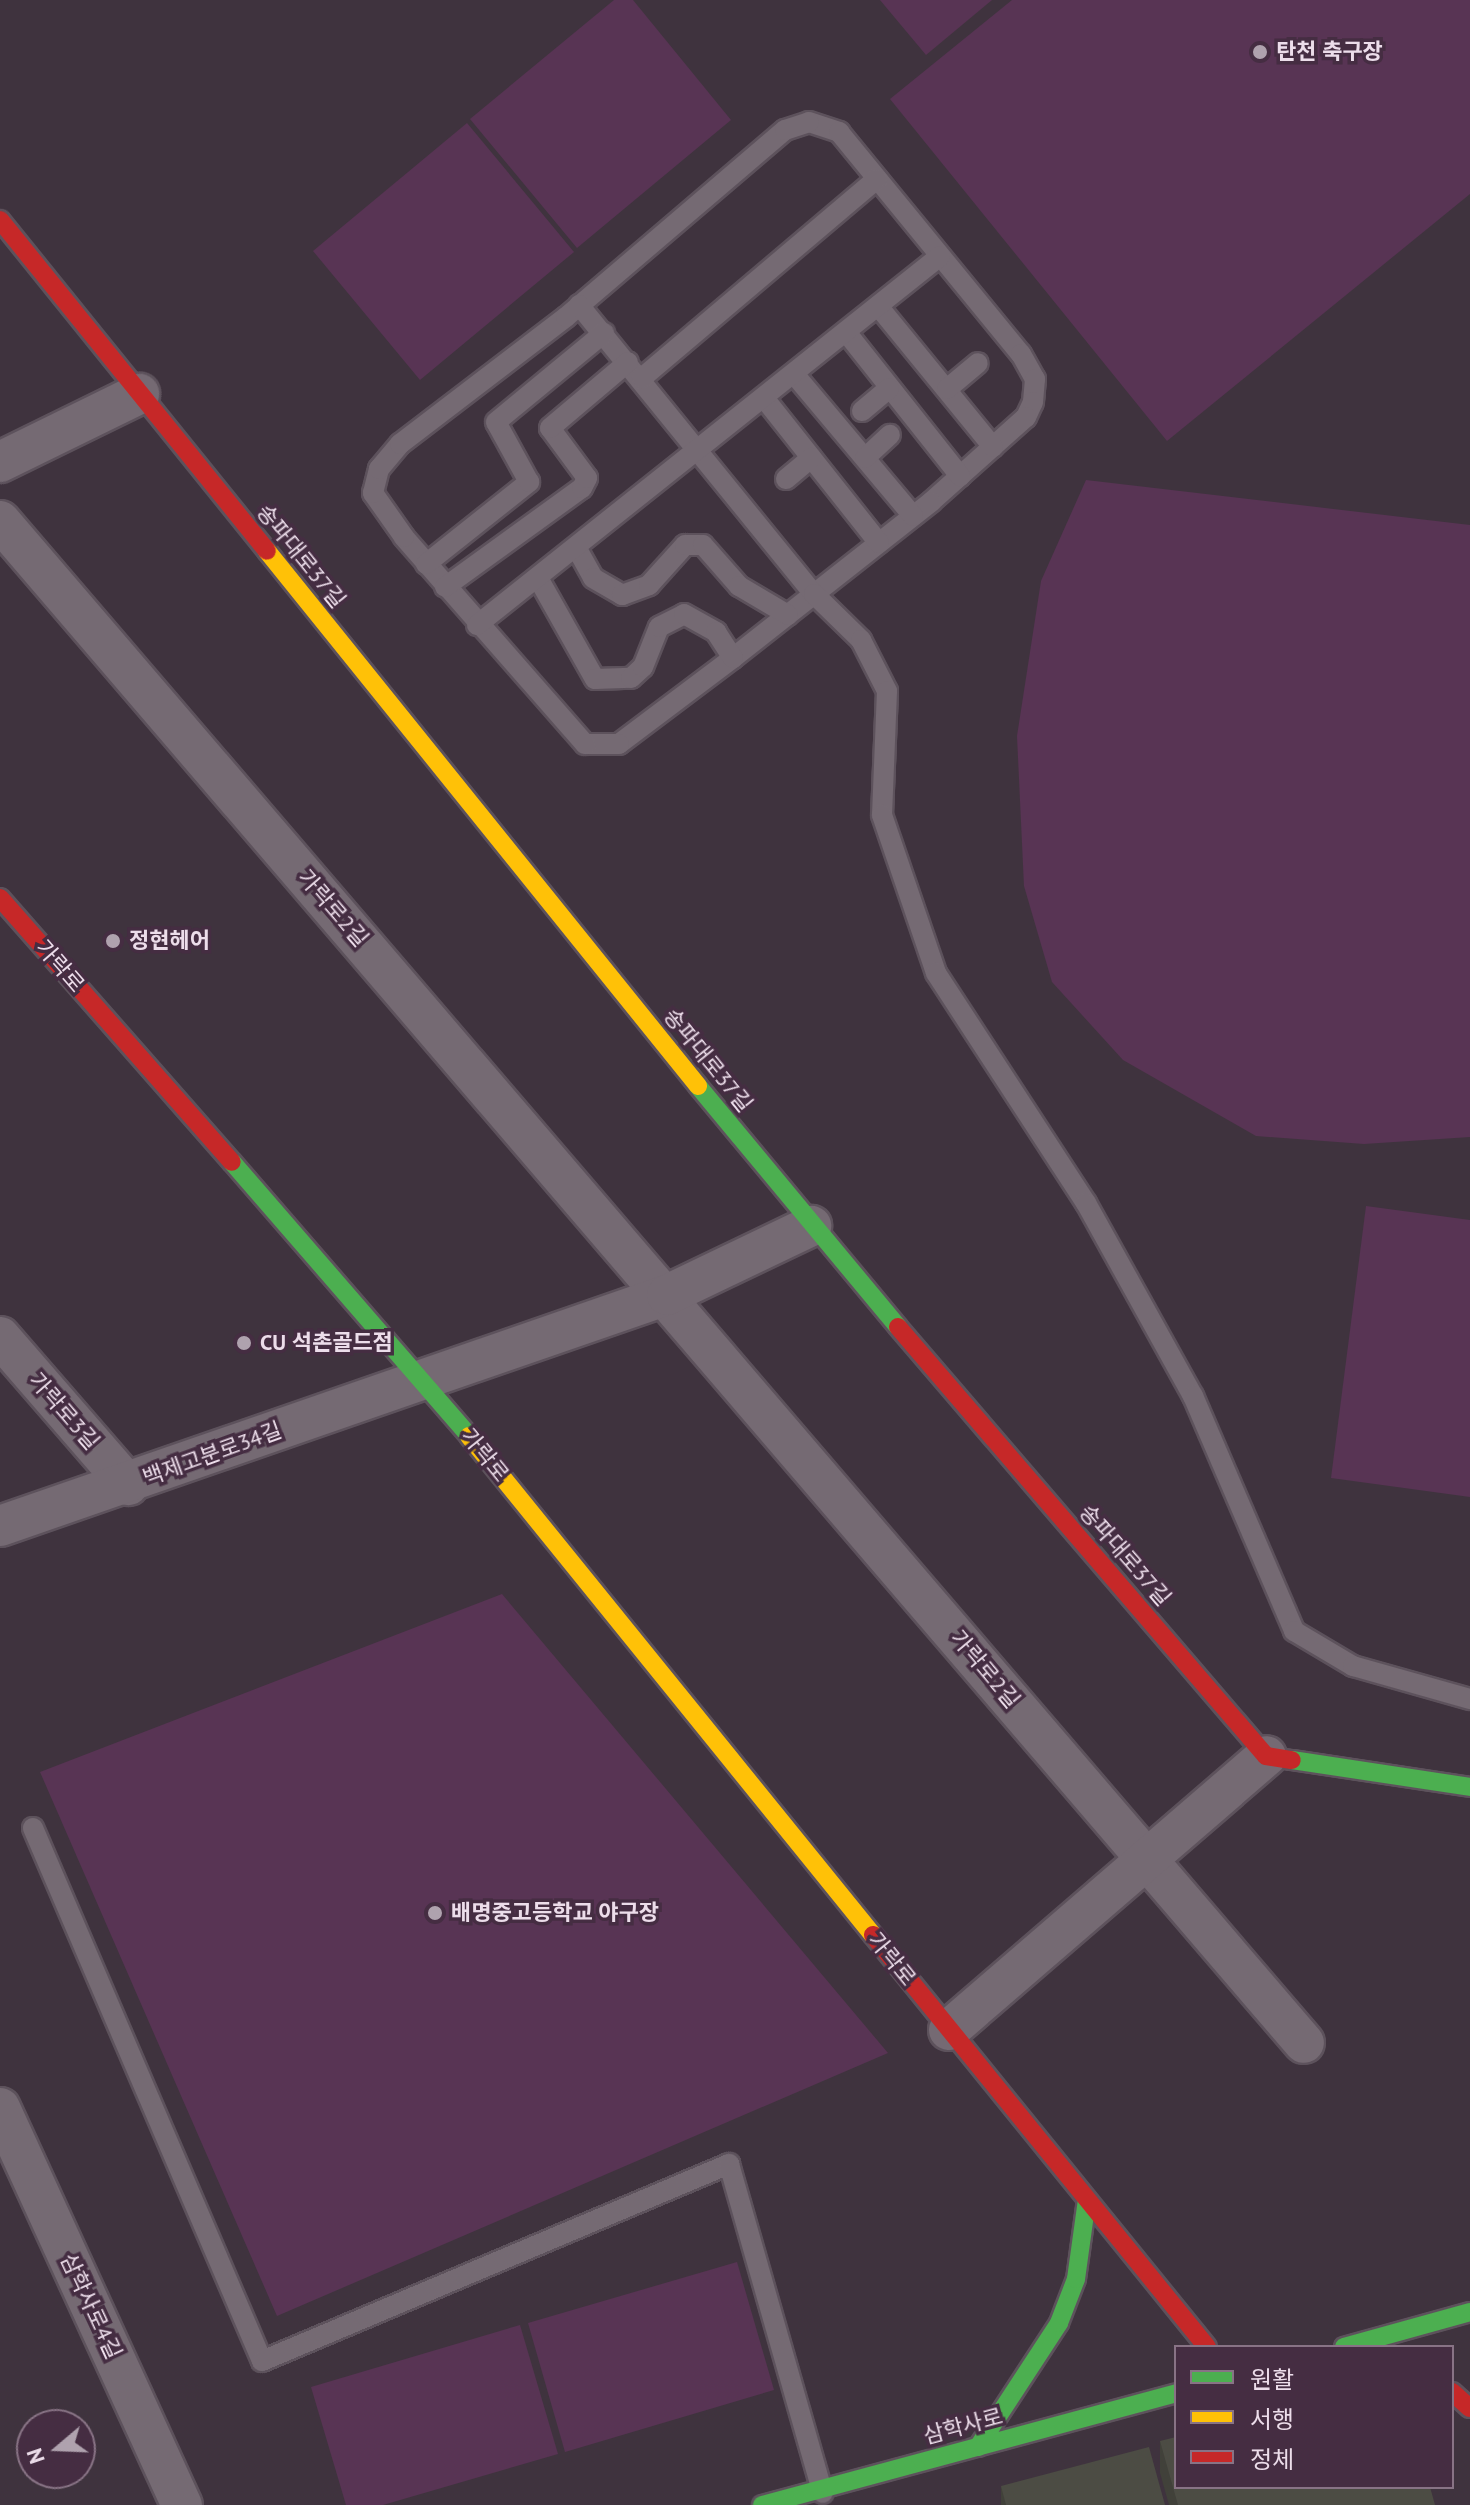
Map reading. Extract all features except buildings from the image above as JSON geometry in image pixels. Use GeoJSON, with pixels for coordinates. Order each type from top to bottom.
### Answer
{"type":"FeatureCollection","features":[{"type":"Feature","properties":{"kind":"street","name":"송파대로37길"},"geometry":{"type":"LineString","coordinates":[[0,220],[811,1226],[1266,1756]]}},
{"type":"Feature","properties":{"kind":"street"},"geometry":{"type":"LineString","coordinates":[[0,462],[139,394]]}},
{"type":"Feature","properties":{"kind":"street","name":"가락로2길"},"geometry":{"type":"LineString","coordinates":[[0,521],[667,1295],[1304,2043]]}},
{"type":"Feature","properties":{"kind":"street","name":"가락로"},"geometry":{"type":"LineString","coordinates":[[0,898],[422,1378],[1205,2345]]}},
{"type":"Feature","properties":{"kind":"street"},"geometry":{"type":"LineString","coordinates":[[422,1378],[667,1295],[811,1226]]}},
{"type":"Feature","properties":{"kind":"street","name":"가락로3길"},"geometry":{"type":"LineString","coordinates":[[0,1337],[128,1485]]}},
{"type":"Feature","properties":{"kind":"street","name":"백제고분로34길"},"geometry":{"type":"LineString","coordinates":[[0,1526],[128,1485],[422,1378]]}},
{"type":"Feature","properties":{"kind":"street"},"geometry":{"type":"LineString","coordinates":[[949,2030],[1149,1861],[1266,1756],[1470,1787]]}},
{"type":"Feature","properties":{"kind":"street","name":"삼학사로4길"},"geometry":{"type":"LineString","coordinates":[[0,2108],[182,2505]]}},
{"type":"Feature","properties":{"kind":"street"},"geometry":{"type":"LineString","coordinates":[[978,2447],[1059,2323],[1076,2279],[1087,2200]]}},
{"type":"Feature","properties":{"kind":"street"},"geometry":{"type":"LineString","coordinates":[[1362,2345],[1397,2341],[1470,2312]]}},
{"type":"Feature","properties":{"kind":"street","name":"삼학사로"},"geometry":{"type":"LineString","coordinates":[[762,2505],[824,2497],[978,2447],[1174,2394]]}},
{"type":"Feature","properties":{"kind":"street"},"geometry":{"type":"LineString","coordinates":[[1454,2394],[1470,2408]]}},
{"type":"Feature","properties":{"kind":"lane"},"geometry":{"type":"LineString","coordinates":[[825,123],[877,179],[940,256],[1035,379],[1026,417],[913,516],[619,744],[599,748],[567,728],[426,564],[373,493],[379,469],[400,444],[579,305],[785,130],[825,123]]}},
{"type":"Feature","properties":{"kind":"lane"},"geometry":{"type":"LineString","coordinates":[[642,378],[877,179]]}},
{"type":"Feature","properties":{"kind":"lane"},"geometry":{"type":"LineString","coordinates":[[477,625],[702,449],[940,256]]}},
{"type":"Feature","properties":{"kind":"lane"},"geometry":{"type":"LineString","coordinates":[[579,305],[702,449],[814,594],[861,640],[887,691],[882,815],[936,973],[1086,1203],[1193,1396],[1294,1631],[1353,1666],[1470,1699]]}},
{"type":"Feature","properties":{"kind":"lane"},"geometry":{"type":"LineString","coordinates":[[878,306],[993,447]]}},
{"type":"Feature","properties":{"kind":"lane"},"geometry":{"type":"LineString","coordinates":[[846,332],[960,476]]}},
{"type":"Feature","properties":{"kind":"lane"},"geometry":{"type":"LineString","coordinates":[[426,564],[529,482],[496,422],[604,333]]}},
{"type":"Feature","properties":{"kind":"lane"},"geometry":{"type":"LineString","coordinates":[[445,587],[582,488],[587,478],[550,428],[628,362]]}},
{"type":"Feature","properties":{"kind":"lane"},"geometry":{"type":"LineString","coordinates":[[947,389],[978,363]]}},
{"type":"Feature","properties":{"kind":"lane"},"geometry":{"type":"LineString","coordinates":[[794,374],[913,516]]}},
{"type":"Feature","properties":{"kind":"lane"},"geometry":{"type":"LineString","coordinates":[[862,411],[889,388]]}},
{"type":"Feature","properties":{"kind":"lane"},"geometry":{"type":"LineString","coordinates":[[764,398],[879,543]]}},
{"type":"Feature","properties":{"kind":"lane"},"geometry":{"type":"LineString","coordinates":[[865,458],[890,435]]}},
{"type":"Feature","properties":{"kind":"lane"},"geometry":{"type":"LineString","coordinates":[[786,479],[811,458]]}},
{"type":"Feature","properties":{"kind":"lane"},"geometry":{"type":"LineString","coordinates":[[576,547],[593,578],[622,595],[649,585],[685,545],[703,545],[739,586],[788,615]]}},
{"type":"Feature","properties":{"kind":"lane"},"geometry":{"type":"LineString","coordinates":[[538,578],[595,679],[631,678],[643,667],[659,627],[684,614],[708,625],[733,658]]}},
{"type":"Feature","properties":{"kind":"lane"},"geometry":{"type":"LineString","coordinates":[[33,1828],[262,2361],[729,2164],[824,2497]]}},
{"type":"Feature","properties":{"kind":"shaded area"},"geometry":{"type":"Polygon","coordinates":[[[614,0],[633,0],[731,120],[577,248],[470,119],[614,0]]]}},
{"type":"Feature","properties":{"kind":"shaded area"},"geometry":{"type":"Polygon","coordinates":[[[880,0],[992,0],[926,55],[880,0]]]}},
{"type":"Feature","properties":{"kind":"shaded area"},"geometry":{"type":"Polygon","coordinates":[[[1012,0],[1470,0],[1470,194],[1167,441],[890,99],[1012,0]]]}},
{"type":"Feature","properties":{"kind":"shaded area"},"geometry":{"type":"Polygon","coordinates":[[[467,123],[574,252],[420,380],[313,251],[467,123]]]}},
{"type":"Feature","properties":{"kind":"shaded area"},"geometry":{"type":"Polygon","coordinates":[[[1086,480],[1470,525],[1470,1137],[1364,1144],[1256,1136],[1123,1060],[1052,982],[1024,886],[1017,736],[1041,581],[1086,480]]]}},
{"type":"Feature","properties":{"kind":"shaded area"},"geometry":{"type":"Polygon","coordinates":[[[1366,1206],[1470,1220],[1470,1497],[1331,1478],[1366,1206]]]}},
{"type":"Feature","properties":{"kind":"shaded area","name":"배명중고등학교 야구장"},"geometry":{"type":"Polygon","coordinates":[[[502,1594],[888,2053],[277,2316],[40,1772],[502,1594]]]}},
{"type":"Feature","properties":{"kind":"shaded area"},"geometry":{"type":"Polygon","coordinates":[[[737,2262],[774,2390],[565,2452],[528,2323],[737,2262]]]}},
{"type":"Feature","properties":{"kind":"shaded area"},"geometry":{"type":"Polygon","coordinates":[[[520,2325],[558,2454],[383,2505],[346,2505],[311,2387],[520,2325]]]}},
{"type":"Feature","properties":{"kind":"traffic: fast"},"geometry":{"type":"LineString","coordinates":[[698,1086],[898,1327]]}},
{"type":"Feature","properties":{"kind":"traffic: fast"},"geometry":{"type":"LineString","coordinates":[[232,1162],[469,1436]]}},
{"type":"Feature","properties":{"kind":"traffic: fast"},"geometry":{"type":"LineString","coordinates":[[1292,1760],[1470,1787]]}},
{"type":"Feature","properties":{"kind":"traffic: fast"},"geometry":{"type":"LineString","coordinates":[[978,2447],[1059,2323],[1076,2279],[1087,2200]]}},
{"type":"Feature","properties":{"kind":"traffic: fast"},"geometry":{"type":"LineString","coordinates":[[1351,2345],[1470,2312]]}},
{"type":"Feature","properties":{"kind":"traffic: fast"},"geometry":{"type":"LineString","coordinates":[[762,2505],[1174,2394]]}},
{"type":"Feature","properties":{"kind":"traffic: slow"},"geometry":{"type":"LineString","coordinates":[[267,551],[698,1086]]}},
{"type":"Feature","properties":{"kind":"traffic: slow"},"geometry":{"type":"LineString","coordinates":[[469,1436],[873,1935]]}},
{"type":"Feature","properties":{"kind":"traffic: jam"},"geometry":{"type":"LineString","coordinates":[[0,220],[267,551]]}},
{"type":"Feature","properties":{"kind":"traffic: jam"},"geometry":{"type":"LineString","coordinates":[[0,898],[232,1162]]}},
{"type":"Feature","properties":{"kind":"traffic: jam"},"geometry":{"type":"LineString","coordinates":[[898,1327],[1266,1756],[1292,1760]]}},
{"type":"Feature","properties":{"kind":"traffic: jam"},"geometry":{"type":"LineString","coordinates":[[873,1935],[1205,2345]]}},
{"type":"Feature","properties":{"kind":"traffic: jam"},"geometry":{"type":"LineString","coordinates":[[1454,2394],[1470,2408]]}},
{"type":"Feature","properties":{"kind":"place","name":"탄천 축구장"},"geometry":{"type":"Point","coordinates":[1260,52]}},
{"type":"Feature","properties":{"kind":"place","name":"정현헤어"},"geometry":{"type":"Point","coordinates":[113,941]}},
{"type":"Feature","properties":{"kind":"place","name":"CU 석촌골드점"},"geometry":{"type":"Point","coordinates":[244,1343]}},
{"type":"Feature","properties":{"kind":"place","name":"배명중고등학교 야구장"},"geometry":{"type":"Point","coordinates":[435,1913]}}]}
